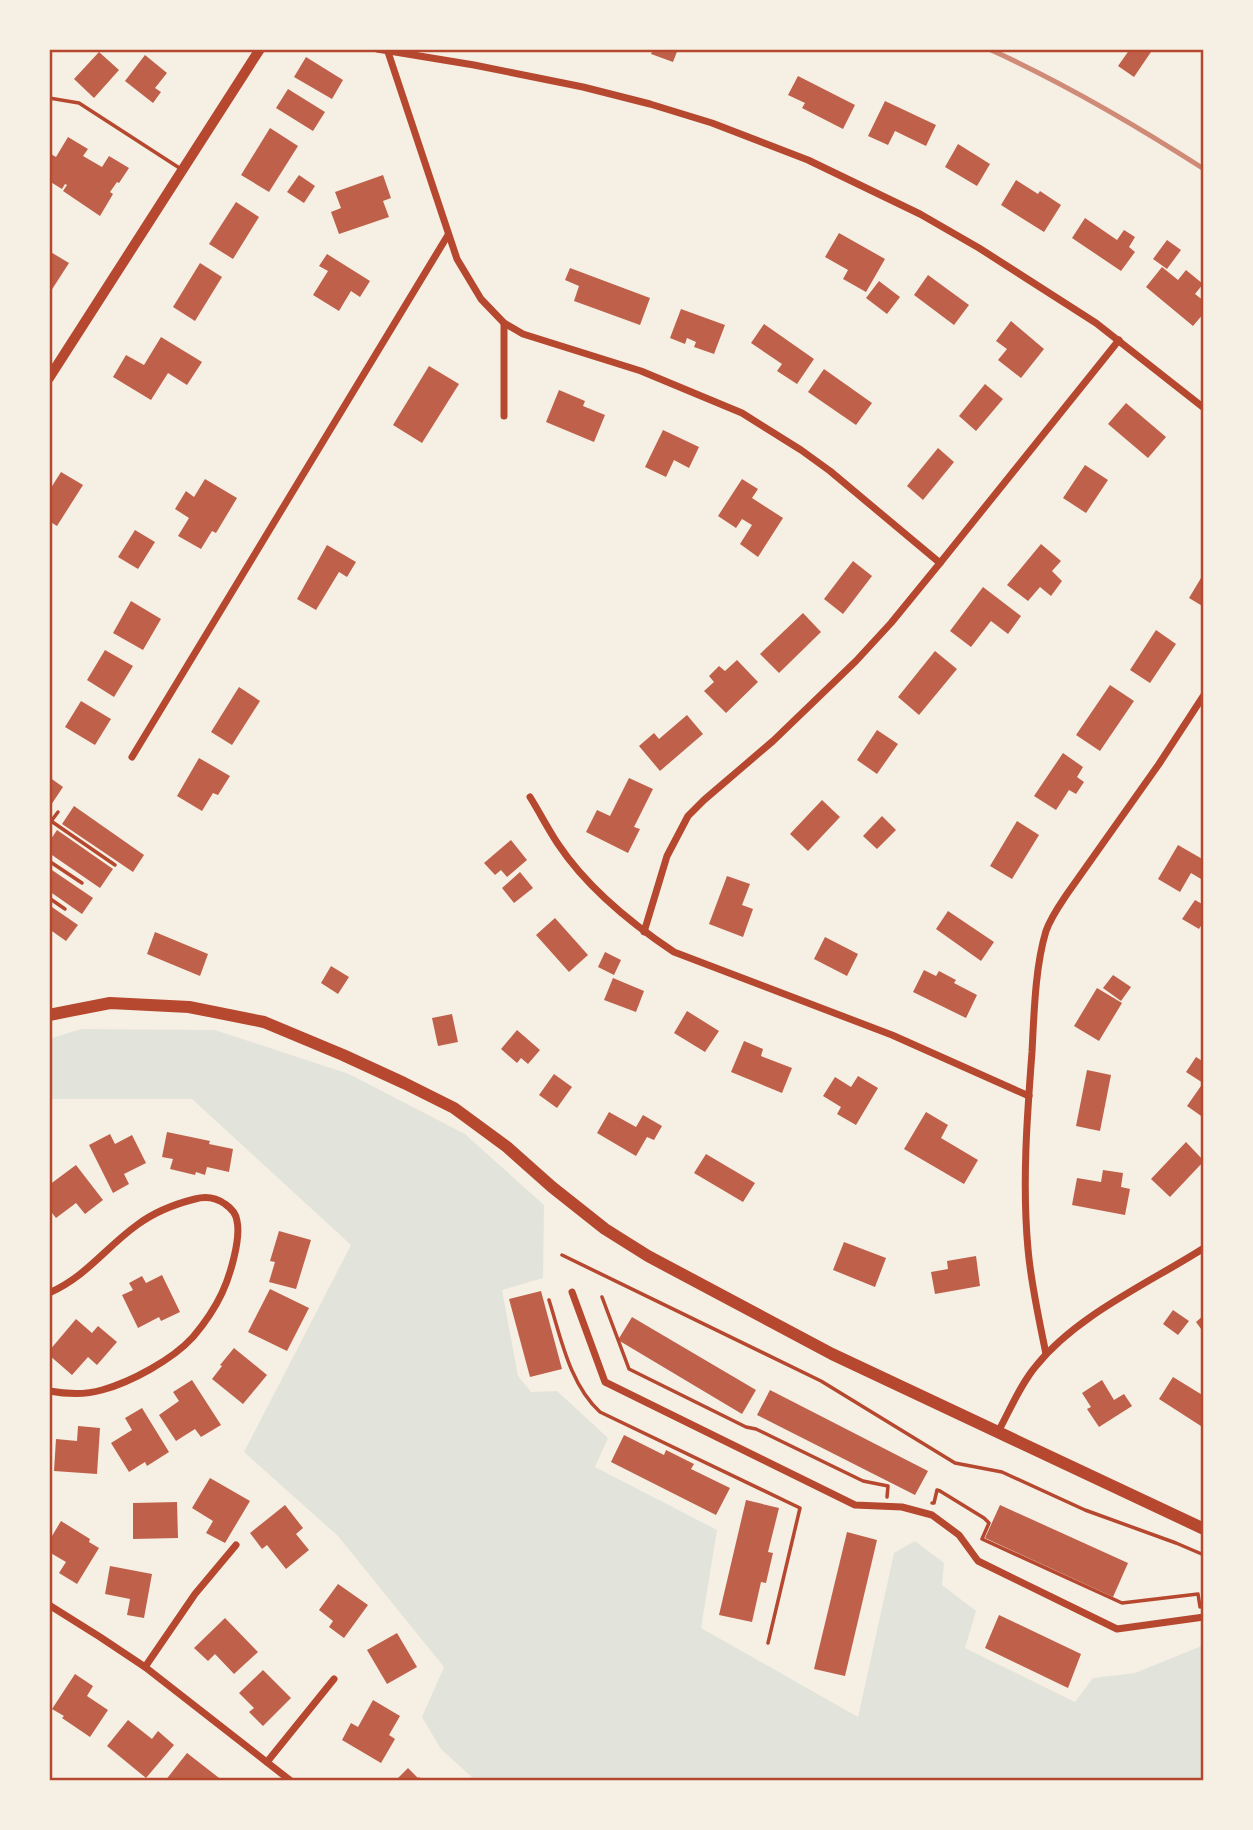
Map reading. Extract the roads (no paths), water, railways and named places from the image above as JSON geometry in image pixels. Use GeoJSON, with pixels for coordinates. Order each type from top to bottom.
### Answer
{"type":"FeatureCollection","features":[{"type":"Feature","properties":{"kind":"main road"},"geometry":{"type":"LineString","coordinates":[[49,378],[260,49]]}},
{"type":"Feature","properties":{"kind":"main road"},"geometry":{"type":"LineString","coordinates":[[49,1015],[110,1003],[189,1007],[264,1022],[343,1055],[454,1108],[507,1147],[605,1229],[648,1256],[832,1354],[1204,1530]]}},
{"type":"Feature","properties":{"kind":"street"},"geometry":{"type":"LineString","coordinates":[[377,49],[474,65],[650,104],[712,123],[808,160],[920,214],[979,248],[1119,340],[1204,408]]}},
{"type":"Feature","properties":{"kind":"street"},"geometry":{"type":"LineString","coordinates":[[388,52],[457,259],[481,299],[504,323],[523,334],[641,371],[742,413],[830,471],[940,563]]}},
{"type":"Feature","properties":{"kind":"street"},"geometry":{"type":"LineString","coordinates":[[132,757],[448,234]]}},
{"type":"Feature","properties":{"kind":"street"},"geometry":{"type":"LineString","coordinates":[[504,323],[504,416]]}},
{"type":"Feature","properties":{"kind":"street"},"geometry":{"type":"LineString","coordinates":[[644,932],[667,856],[688,816],[769,745],[856,662],[891,623],[1119,340]]}},
{"type":"Feature","properties":{"kind":"street"},"geometry":{"type":"LineString","coordinates":[[1046,1354],[1027,1238],[1026,1184],[1029,1096],[1041,958],[1046,930],[1053,914],[1159,764],[1204,695]]}},
{"type":"Feature","properties":{"kind":"street"},"geometry":{"type":"LineString","coordinates":[[530,797],[559,846],[579,869],[622,913],[674,952],[892,1035],[1029,1096]]}},
{"type":"Feature","properties":{"kind":"street"},"geometry":{"type":"LineString","coordinates":[[49,1293],[83,1274],[138,1224],[173,1206],[196,1199],[213,1198],[228,1206],[234,1213],[237,1234],[226,1281],[216,1305],[192,1337],[162,1362],[100,1391],[49,1391]]}},
{"type":"Feature","properties":{"kind":"street"},"geometry":{"type":"LineString","coordinates":[[998,1432],[1033,1368],[1046,1354],[1097,1314],[1204,1248]]}},
{"type":"Feature","properties":{"kind":"street"},"geometry":{"type":"LineString","coordinates":[[572,1292],[605,1382],[856,1505],[902,1507],[932,1515],[960,1535],[978,1561],[1117,1629],[1204,1617]]}},
{"type":"Feature","properties":{"kind":"street"},"geometry":{"type":"LineString","coordinates":[[145,1667],[195,1594],[236,1545]]}},
{"type":"Feature","properties":{"kind":"street"},"geometry":{"type":"LineString","coordinates":[[49,1605],[145,1667],[267,1762],[279,1778],[291,1781]]}},
{"type":"Feature","properties":{"kind":"street"},"geometry":{"type":"LineString","coordinates":[[267,1762],[334,1679]]}},
{"type":"Feature","properties":{"kind":"lane"},"geometry":{"type":"LineString","coordinates":[[49,98],[79,103],[183,170]]}},
{"type":"Feature","properties":{"kind":"lane"},"geometry":{"type":"LineString","coordinates":[[58,812],[50,823],[115,865]]}},
{"type":"Feature","properties":{"kind":"lane"},"geometry":{"type":"LineString","coordinates":[[49,861],[82,883]]}},
{"type":"Feature","properties":{"kind":"lane"},"geometry":{"type":"LineString","coordinates":[[49,898],[65,909]]}},
{"type":"Feature","properties":{"kind":"railway"},"geometry":{"type":"LineString","coordinates":[[989,49],[1098,105],[1204,169]]}}]}
